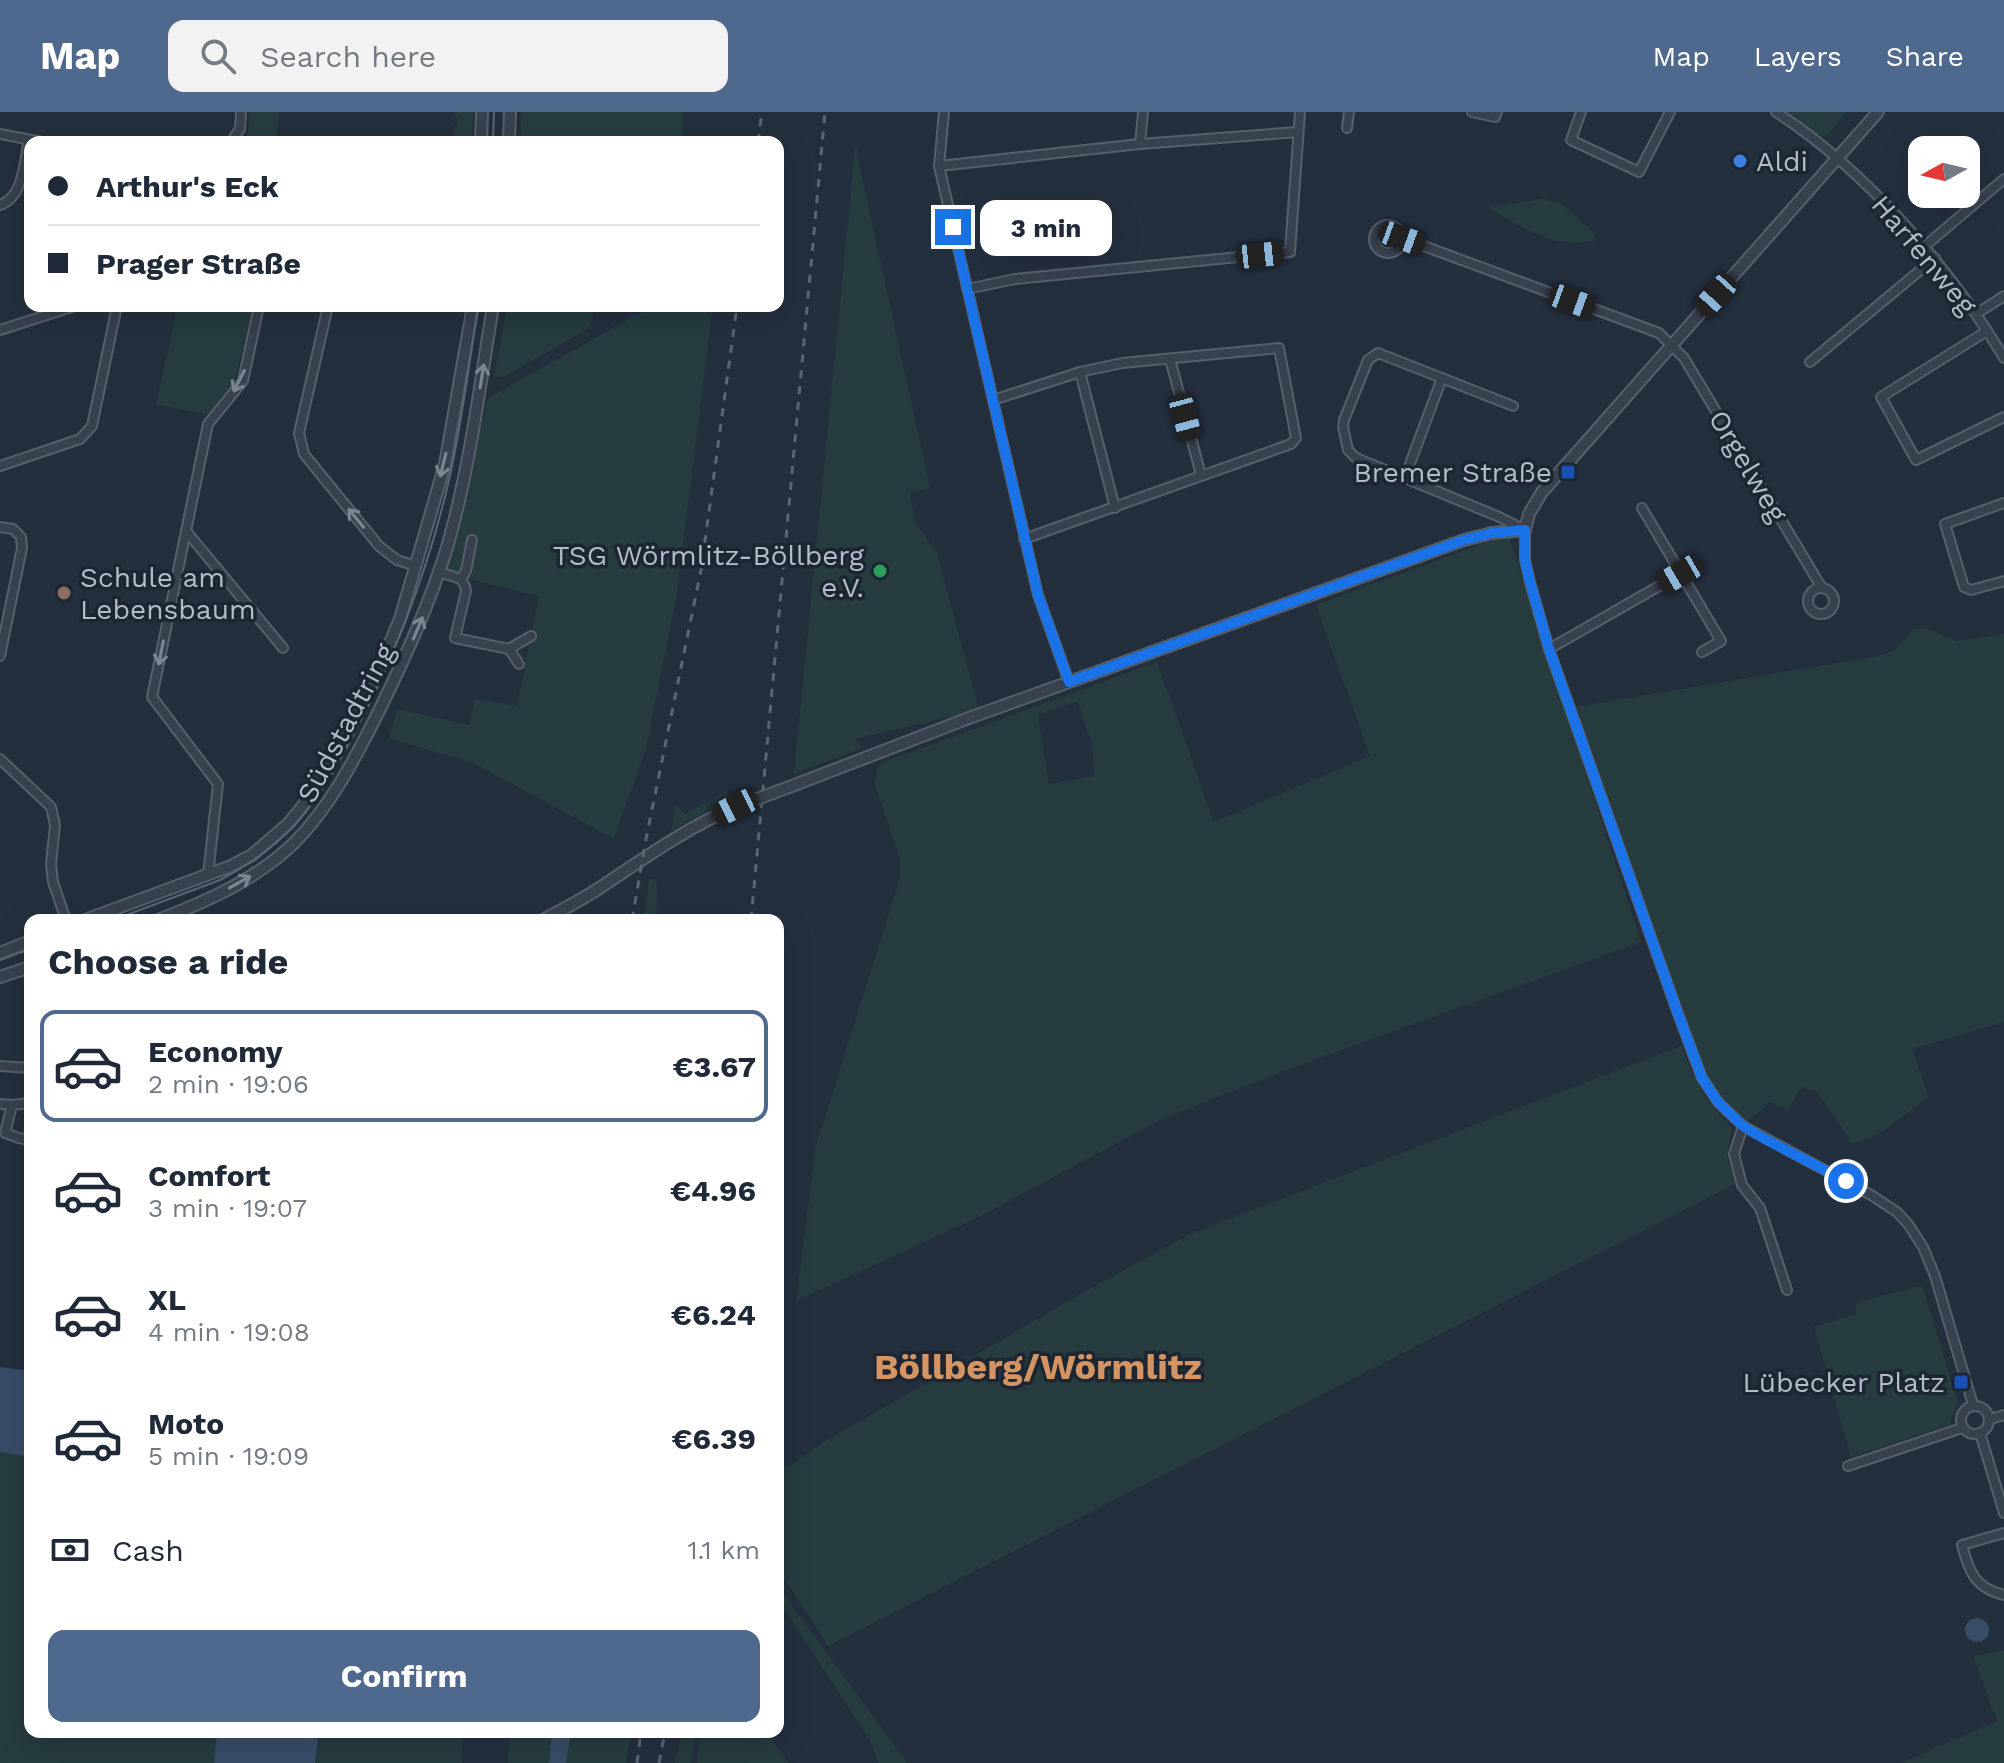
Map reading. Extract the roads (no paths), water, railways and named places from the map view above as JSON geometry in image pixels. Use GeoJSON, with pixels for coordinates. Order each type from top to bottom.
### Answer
{"type":"FeatureCollection","features":[{"type":"Feature","properties":{"kind":"street"},"geometry":{"type":"LineString","coordinates":[[235,136],[240,129],[241,112]]}},
{"type":"Feature","properties":{"kind":"street"},"geometry":{"type":"LineString","coordinates":[[481,136],[482,112]]}},
{"type":"Feature","properties":{"kind":"street"},"geometry":{"type":"LineString","coordinates":[[509,136],[510,112]]}},
{"type":"Feature","properties":{"kind":"street"},"geometry":{"type":"LineString","coordinates":[[944,112],[939,166],[1038,595],[1069,682]]}},
{"type":"Feature","properties":{"kind":"street"},"geometry":{"type":"LineString","coordinates":[[1140,144],[1143,112]]}},
{"type":"Feature","properties":{"kind":"street"},"geometry":{"type":"LineString","coordinates":[[967,289],[1015,279],[1290,252],[1300,112]]}},
{"type":"Feature","properties":{"kind":"street"},"geometry":{"type":"LineString","coordinates":[[1347,128],[1349,112]]}},
{"type":"Feature","properties":{"kind":"street"},"geometry":{"type":"LineString","coordinates":[[1472,112],[1495,117],[1497,112]]}},
{"type":"Feature","properties":{"kind":"street"},"geometry":{"type":"LineString","coordinates":[[1581,112],[1571,140],[1639,172],[1670,112]]}},
{"type":"Feature","properties":{"kind":"street","name":"Harfenweg"},"geometry":{"type":"LineString","coordinates":[[1776,112],[1801,128],[1836,159],[1925,246],[1976,314],[2004,358]]}},
{"type":"Feature","properties":{"kind":"street"},"geometry":{"type":"LineString","coordinates":[[1878,112],[1542,492],[1529,514],[1525,530],[1525,560],[1549,649],[1702,1078],[1718,1102],[1743,1126],[1871,1195],[1897,1212],[1908,1224],[1923,1247],[1935,1276],[1973,1405]]}},
{"type":"Feature","properties":{"kind":"street"},"geometry":{"type":"LineString","coordinates":[[939,166],[1140,144],[1298,132]]}},
{"type":"Feature","properties":{"kind":"street"},"geometry":{"type":"LineString","coordinates":[[0,134],[24,139]]}},
{"type":"Feature","properties":{"kind":"street"},"geometry":{"type":"LineString","coordinates":[[0,205],[7,203],[18,190],[24,163]]}},
{"type":"Feature","properties":{"kind":"street"},"geometry":{"type":"LineString","coordinates":[[1925,246],[2004,179]]}},
{"type":"Feature","properties":{"kind":"street"},"geometry":{"type":"LineString","coordinates":[[1402,238],[1659,333],[1672,345]]}},
{"type":"Feature","properties":{"kind":"street"},"geometry":{"type":"LineString","coordinates":[[1810,362],[1935,258]]}},
{"type":"Feature","properties":{"kind":"street"},"geometry":{"type":"LineString","coordinates":[[1976,314],[2004,296]]}},
{"type":"Feature","properties":{"kind":"street"},"geometry":{"type":"LineString","coordinates":[[0,330],[56,312]]}},
{"type":"Feature","properties":{"kind":"street"},"geometry":{"type":"LineString","coordinates":[[0,466],[80,439],[92,426],[116,312]]}},
{"type":"Feature","properties":{"kind":"street"},"geometry":{"type":"LineString","coordinates":[[208,875],[218,784],[152,697],[208,424],[243,381],[258,312]]}},
{"type":"Feature","properties":{"kind":"street"},"geometry":{"type":"LineString","coordinates":[[327,312],[299,433],[304,454],[379,546],[397,560],[416,566]]}},
{"type":"Feature","properties":{"kind":"street","name":"Südstadtring"},"geometry":{"type":"LineString","coordinates":[[101,914],[231,866],[252,855],[289,823],[337,752],[374,681],[400,619],[445,464],[472,312]]}},
{"type":"Feature","properties":{"kind":"street","name":"Südstadtring"},"geometry":{"type":"LineString","coordinates":[[172,914],[257,872],[293,843],[340,784],[366,736],[409,648],[439,572],[464,480],[492,312]]}},
{"type":"Feature","properties":{"kind":"street"},"geometry":{"type":"LineString","coordinates":[[1987,331],[1881,397],[1916,460],[2004,417]]}},
{"type":"Feature","properties":{"kind":"street","name":"Orgelweg"},"geometry":{"type":"LineString","coordinates":[[1672,345],[1684,358],[1822,588]]}},
{"type":"Feature","properties":{"kind":"street"},"geometry":{"type":"LineString","coordinates":[[993,400],[1080,372],[1122,363],[1279,348],[1296,438],[1291,444],[1024,539]]}},
{"type":"Feature","properties":{"kind":"street"},"geometry":{"type":"LineString","coordinates":[[1513,406],[1378,353],[1368,360],[1343,427],[1348,450],[1356,458],[1525,530]]}},
{"type":"Feature","properties":{"kind":"street"},"geometry":{"type":"LineString","coordinates":[[1170,359],[1201,475]]}},
{"type":"Feature","properties":{"kind":"street"},"geometry":{"type":"LineString","coordinates":[[1080,372],[1115,508]]}},
{"type":"Feature","properties":{"kind":"street"},"geometry":{"type":"LineString","coordinates":[[1405,477],[1442,378]]}},
{"type":"Feature","properties":{"kind":"street"},"geometry":{"type":"LineString","coordinates":[[2004,503],[1945,524],[1964,587],[1971,590],[2004,581]]}},
{"type":"Feature","properties":{"kind":"street"},"geometry":{"type":"LineString","coordinates":[[1642,508],[1721,641],[1702,652]]}},
{"type":"Feature","properties":{"kind":"street"},"geometry":{"type":"LineString","coordinates":[[0,527],[13,529],[21,537],[22,548],[0,656]]}},
{"type":"Feature","properties":{"kind":"street"},"geometry":{"type":"LineString","coordinates":[[554,914],[684,832],[738,806],[969,718],[1464,540],[1525,530]]}},
{"type":"Feature","properties":{"kind":"street"},"geometry":{"type":"LineString","coordinates":[[186,531],[283,648]]}},
{"type":"Feature","properties":{"kind":"street"},"geometry":{"type":"LineString","coordinates":[[461,579],[466,571],[472,540]]}},
{"type":"Feature","properties":{"kind":"street"},"geometry":{"type":"LineString","coordinates":[[439,572],[461,579],[466,591],[455,638],[509,649],[531,636]]}},
{"type":"Feature","properties":{"kind":"street"},"geometry":{"type":"LineString","coordinates":[[1549,649],[1680,574]]}},
{"type":"Feature","properties":{"kind":"street"},"geometry":{"type":"LineString","coordinates":[[509,649],[519,664]]}},
{"type":"Feature","properties":{"kind":"street"},"geometry":{"type":"LineString","coordinates":[[0,759],[51,807],[55,825],[51,864],[53,882],[64,914]]}},
{"type":"Feature","properties":{"kind":"street"},"geometry":{"type":"LineString","coordinates":[[0,953],[24,943]]}},
{"type":"Feature","properties":{"kind":"street"},"geometry":{"type":"LineString","coordinates":[[0,977],[24,969]]}},
{"type":"Feature","properties":{"kind":"street"},"geometry":{"type":"LineString","coordinates":[[0,1066],[24,1068]]}},
{"type":"Feature","properties":{"kind":"street"},"geometry":{"type":"LineString","coordinates":[[0,1104],[24,1104]]}},
{"type":"Feature","properties":{"kind":"street"},"geometry":{"type":"LineString","coordinates":[[12,1105],[5,1133],[24,1139]]}},
{"type":"Feature","properties":{"kind":"street"},"geometry":{"type":"LineString","coordinates":[[1743,1126],[1734,1154],[1742,1185],[1760,1208],[1787,1290]]}},
{"type":"Feature","properties":{"kind":"street"},"geometry":{"type":"LineString","coordinates":[[1973,1405],[1982,1406],[1990,1419],[1987,1429],[1980,1433],[1967,1432],[1962,1428],[1961,1417],[1973,1405]]}},
{"type":"Feature","properties":{"kind":"street"},"geometry":{"type":"LineString","coordinates":[[1990,1419],[2004,1415]]}},
{"type":"Feature","properties":{"kind":"street"},"geometry":{"type":"LineString","coordinates":[[1848,1466],[1962,1428]]}},
{"type":"Feature","properties":{"kind":"street"},"geometry":{"type":"LineString","coordinates":[[1980,1433],[2004,1513]]}},
{"type":"Feature","properties":{"kind":"street"},"geometry":{"type":"LineString","coordinates":[[2004,1533],[1962,1545],[1968,1570],[1981,1585],[2004,1595]]}},
{"type":"Feature","properties":{"kind":"water"},"geometry":{"type":"Polygon","coordinates":[[[0,1367],[24,1370],[24,1456],[0,1452],[0,1367]]]}},
{"type":"Feature","properties":{"kind":"water"},"geometry":{"type":"Polygon","coordinates":[[[1977,1618],[1986,1621],[1989,1630],[1986,1639],[1977,1642],[1968,1639],[1965,1630],[1968,1621],[1977,1618]]]}},
{"type":"Feature","properties":{"kind":"water"},"geometry":{"type":"Polygon","coordinates":[[[216,1738],[318,1738],[315,1763],[214,1763],[216,1738]]]}},
{"type":"Feature","properties":{"kind":"water"},"geometry":{"type":"Polygon","coordinates":[[[551,1738],[570,1738],[566,1763],[549,1763],[551,1738]]]}},
{"type":"Feature","properties":{"kind":"tram line"},"geometry":{"type":"LineString","coordinates":[[493,136],[494,112]]}},
{"type":"Feature","properties":{"kind":"tram line"},"geometry":{"type":"LineString","coordinates":[[129,914],[220,880],[251,862],[280,840],[297,822],[336,766],[385,670],[432,545],[454,459],[477,312]]}},
{"type":"Feature","properties":{"kind":"tram line"},"geometry":{"type":"LineString","coordinates":[[0,960],[24,951]]}},
{"type":"Feature","properties":{"kind":"railway"},"geometry":{"type":"LineString","coordinates":[[759,136],[762,112]]}},
{"type":"Feature","properties":{"kind":"railway"},"geometry":{"type":"LineString","coordinates":[[752,914],[825,112]]}},
{"type":"Feature","properties":{"kind":"railway"},"geometry":{"type":"LineString","coordinates":[[633,914],[701,570],[736,312]]}},
{"type":"Feature","properties":{"kind":"railway"},"geometry":{"type":"LineString","coordinates":[[637,1763],[640,1738]]}},
{"type":"Feature","properties":{"kind":"railway"},"geometry":{"type":"LineString","coordinates":[[659,1763],[664,1738]]}},
{"type":"Feature","properties":{"kind":"place","name":"Aldi"},"geometry":{"type":"Point","coordinates":[1740,161]}},
{"type":"Feature","properties":{"kind":"place","name":"Bremer Straße"},"geometry":{"type":"Point","coordinates":[1568,472]}},
{"type":"Feature","properties":{"kind":"place","name":"TSG Wörmlitz-Böllberg e.V."},"geometry":{"type":"Point","coordinates":[880,571]}},
{"type":"Feature","properties":{"kind":"place","name":"Schule am Lebensbaum"},"geometry":{"type":"Point","coordinates":[64,593]}},
{"type":"Feature","properties":{"kind":"place","name":"Lübecker Platz"},"geometry":{"type":"Point","coordinates":[1961,1382]}},
{"type":"Feature","properties":{"kind":"district","name":"Böllberg/Wörmlitz"},"geometry":{"type":"Point","coordinates":[1038,1367]}}]}
